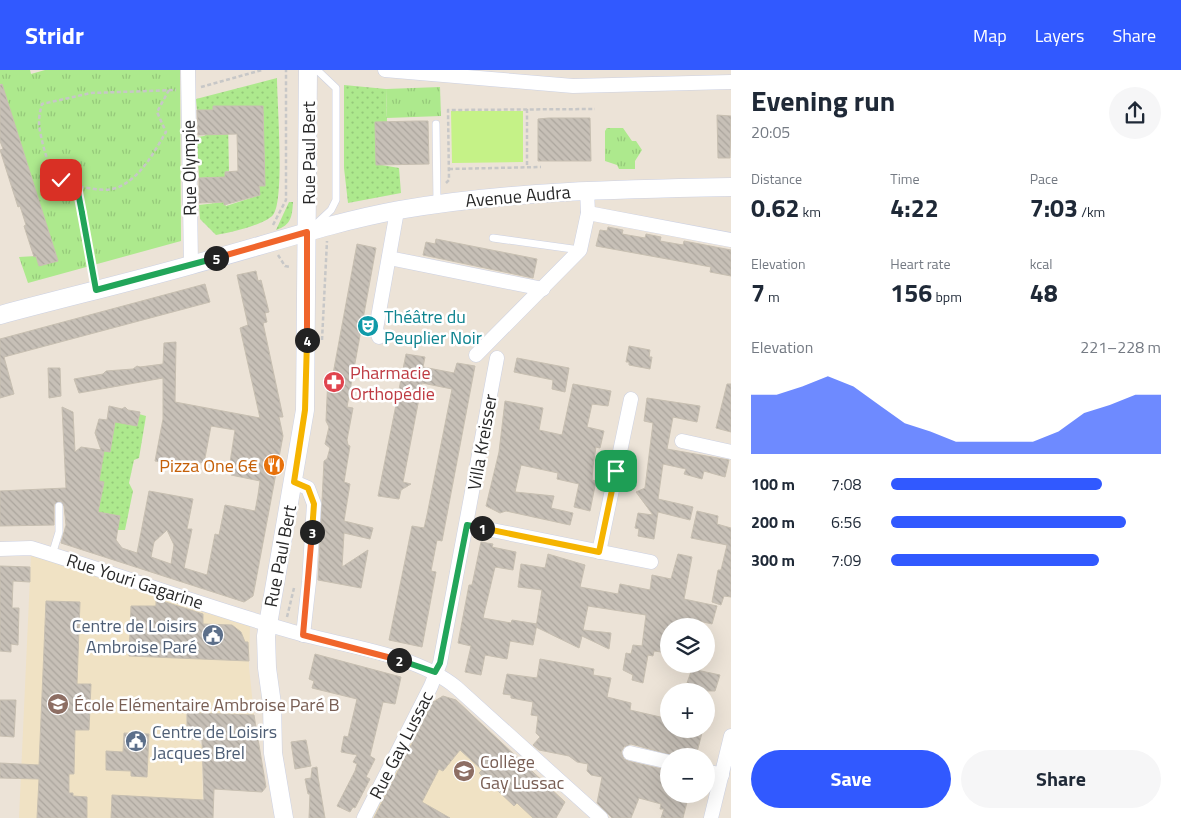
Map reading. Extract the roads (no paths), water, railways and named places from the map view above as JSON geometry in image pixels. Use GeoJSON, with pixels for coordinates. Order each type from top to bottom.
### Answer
{"type":"FeatureCollection","features":[{"type":"Feature","properties":{"kind":"street","name":"Rue Olympie"},"geometry":{"type":"LineString","coordinates":[[188,70],[190,265]]}},
{"type":"Feature","properties":{"kind":"street","name":"Rue Paul Bert"},"geometry":{"type":"LineString","coordinates":[[284,818],[273,753],[272,704],[266,648],[268,623],[305,410],[308,70]]}},
{"type":"Feature","properties":{"kind":"street"},"geometry":{"type":"LineString","coordinates":[[385,70],[573,86],[731,82]]}},
{"type":"Feature","properties":{"kind":"street","name":"Avenue Audra"},"geometry":{"type":"LineString","coordinates":[[0,315],[190,265],[327,225],[397,211],[437,204],[587,190],[731,187]]}},
{"type":"Feature","properties":{"kind":"street"},"geometry":{"type":"LineString","coordinates":[[476,355],[580,250],[588,213],[587,190]]}},
{"type":"Feature","properties":{"kind":"street"},"geometry":{"type":"LineString","coordinates":[[379,337],[376,329],[397,211]]}},
{"type":"Feature","properties":{"kind":"street"},"geometry":{"type":"LineString","coordinates":[[588,213],[731,240]]}},
{"type":"Feature","properties":{"kind":"street"},"geometry":{"type":"LineString","coordinates":[[389,258],[543,289]]}},
{"type":"Feature","properties":{"kind":"street","name":"Villa Kreisser"},"geometry":{"type":"LineString","coordinates":[[435,672],[440,663],[497,358]]}},
{"type":"Feature","properties":{"kind":"street"},"geometry":{"type":"LineString","coordinates":[[599,552],[630,399]]}},
{"type":"Feature","properties":{"kind":"street"},"geometry":{"type":"LineString","coordinates":[[682,441],[731,452]]}},
{"type":"Feature","properties":{"kind":"street"},"geometry":{"type":"LineString","coordinates":[[294,482],[308,488],[314,504],[310,582],[303,635]]}},
{"type":"Feature","properties":{"kind":"street"},"geometry":{"type":"LineString","coordinates":[[467,525],[650,562]]}},
{"type":"Feature","properties":{"kind":"street","name":"Rue Youri Gagarine"},"geometry":{"type":"LineString","coordinates":[[0,549],[31,548],[303,635],[412,663],[435,672],[457,688],[601,818]]}},
{"type":"Feature","properties":{"kind":"street","name":"Rue Gay Lussac"},"geometry":{"type":"LineString","coordinates":[[364,818],[431,686],[435,672]]}},
{"type":"Feature","properties":{"kind":"street"},"geometry":{"type":"LineString","coordinates":[[711,818],[731,736]]}},
{"type":"Feature","properties":{"kind":"street"},"geometry":{"type":"LineString","coordinates":[[630,752],[660,760]]}},
{"type":"Feature","properties":{"kind":"street"},"geometry":{"type":"LineString","coordinates":[[715,773],[722,775]]}},
{"type":"Feature","properties":{"kind":"lane"},"geometry":{"type":"LineString","coordinates":[[307,232],[331,210],[337,193],[336,88],[317,70]]}},
{"type":"Feature","properties":{"kind":"lane"},"geometry":{"type":"LineString","coordinates":[[436,124],[437,204]]}},
{"type":"Feature","properties":{"kind":"lane"},"geometry":{"type":"LineString","coordinates":[[493,238],[580,250]]}},
{"type":"Feature","properties":{"kind":"lane"},"geometry":{"type":"LineString","coordinates":[[52,554],[59,532],[59,506]]}},
{"type":"Feature","properties":{"kind":"place","name":"Théâtre du Peuplier Noir"},"geometry":{"type":"Point","coordinates":[368,326]}},
{"type":"Feature","properties":{"kind":"place","name":"Pharmacie Orthopédie"},"geometry":{"type":"Point","coordinates":[334,382]}},
{"type":"Feature","properties":{"kind":"place","name":"Pizza One 6€"},"geometry":{"type":"Point","coordinates":[274,465]}},
{"type":"Feature","properties":{"kind":"place","name":"Centre de Loisirs Ambroise Paré"},"geometry":{"type":"Point","coordinates":[213,635]}},
{"type":"Feature","properties":{"kind":"place","name":"École Elémentaire Ambroise Paré B"},"geometry":{"type":"Point","coordinates":[58,704]}},
{"type":"Feature","properties":{"kind":"place","name":"Centre de Loisirs Jacques Brel"},"geometry":{"type":"Point","coordinates":[136,741]}},
{"type":"Feature","properties":{"kind":"place","name":"Collège Gay Lussac"},"geometry":{"type":"Point","coordinates":[464,771]}}]}
